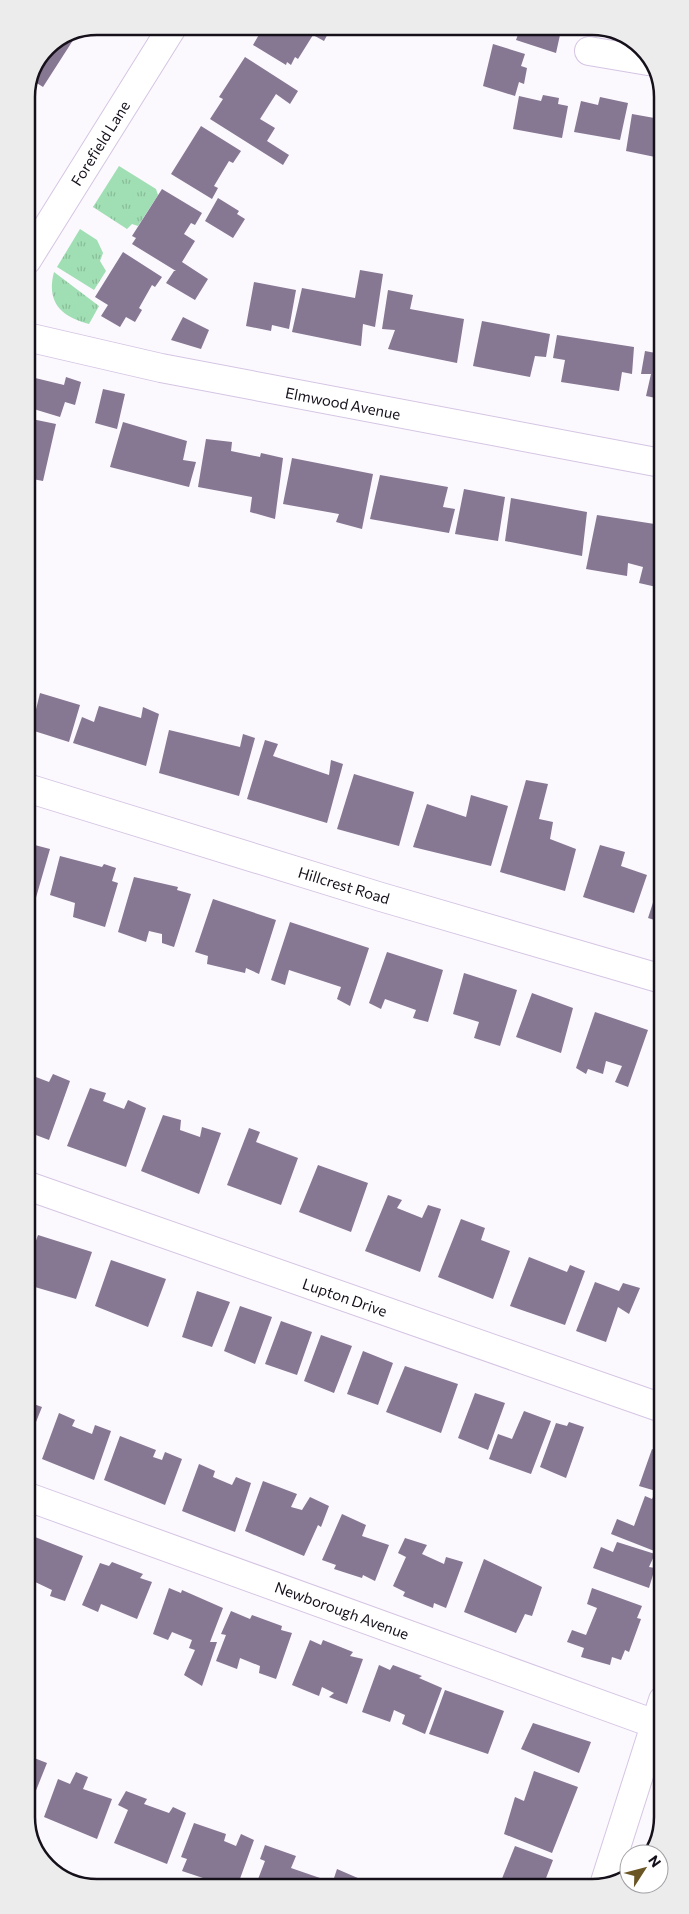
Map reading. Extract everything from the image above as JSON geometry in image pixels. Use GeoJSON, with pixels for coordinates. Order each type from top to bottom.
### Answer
{"type":"FeatureCollection","features":[{"type":"Feature","properties":{"kind":"street","name":"Forefield Lane"},"geometry":{"type":"LineString","coordinates":[[35,247],[167,35]]}},
{"type":"Feature","properties":{"kind":"street"},"geometry":{"type":"LineString","coordinates":[[589,51],[634,52]]}},
{"type":"Feature","properties":{"kind":"street","name":"Elmwood Avenue"},"geometry":{"type":"LineString","coordinates":[[35,339],[161,368],[654,462]]}},
{"type":"Feature","properties":{"kind":"street","name":"Hillcrest Road"},"geometry":{"type":"LineString","coordinates":[[35,790],[381,897],[654,977]]}},
{"type":"Feature","properties":{"kind":"street","name":"Lupton Drive"},"geometry":{"type":"LineString","coordinates":[[35,1188],[654,1405]]}},
{"type":"Feature","properties":{"kind":"street","name":"Newborough Avenue"},"geometry":{"type":"LineString","coordinates":[[35,1499],[654,1710]]}},
{"type":"Feature","properties":{"kind":"street"},"geometry":{"type":"LineString","coordinates":[[606,1877],[654,1728]]}},
{"type":"Feature","properties":{"kind":"green space"},"geometry":{"type":"Polygon","coordinates":[[[119,166],[156,189],[158,195],[138,226],[132,224],[127,229],[93,207],[119,166]]]}},
{"type":"Feature","properties":{"kind":"green space"},"geometry":{"type":"Polygon","coordinates":[[[80,229],[97,240],[103,253],[100,261],[106,271],[94,290],[57,267],[80,229]]]}},
{"type":"Feature","properties":{"kind":"green space"},"geometry":{"type":"Polygon","coordinates":[[[54,272],[99,306],[89,324],[71,317],[58,307],[52,292],[54,272]]]}},
{"type":"Feature","properties":{"kind":"building"},"geometry":{"type":"Polygon","coordinates":[[[259,35],[313,35],[298,59],[295,57],[291,65],[287,62],[286,65],[253,45],[259,35]]]}},
{"type":"Feature","properties":{"kind":"building"},"geometry":{"type":"Polygon","coordinates":[[[313,35],[327,35],[324,41],[313,35]]]}},
{"type":"Feature","properties":{"kind":"building"},"geometry":{"type":"Polygon","coordinates":[[[518,35],[560,35],[556,53],[516,40],[518,35]]]}},
{"type":"Feature","properties":{"kind":"building"},"geometry":{"type":"Polygon","coordinates":[[[73,40],[43,87],[37,83],[45,63],[53,53],[73,40]]]}},
{"type":"Feature","properties":{"kind":"building"},"geometry":{"type":"Polygon","coordinates":[[[493,44],[525,54],[521,66],[527,68],[524,84],[519,82],[515,96],[483,86],[493,44]]]}},
{"type":"Feature","properties":{"kind":"building"},"geometry":{"type":"Polygon","coordinates":[[[245,57],[298,91],[290,104],[276,94],[260,119],[275,128],[267,141],[289,155],[283,165],[210,119],[223,99],[219,97],[245,57]]]}},
{"type":"Feature","properties":{"kind":"building"},"geometry":{"type":"Polygon","coordinates":[[[543,95],[559,98],[558,104],[568,106],[562,138],[513,129],[519,96],[541,101],[543,95]]]}},
{"type":"Feature","properties":{"kind":"building"},"geometry":{"type":"Polygon","coordinates":[[[600,97],[628,103],[620,140],[574,132],[581,101],[598,105],[600,97]]]}},
{"type":"Feature","properties":{"kind":"building"},"geometry":{"type":"Polygon","coordinates":[[[632,114],[654,118],[654,157],[626,151],[632,114]]]}},
{"type":"Feature","properties":{"kind":"building"},"geometry":{"type":"Polygon","coordinates":[[[201,126],[241,151],[233,163],[229,161],[214,186],[218,188],[212,199],[171,174],[201,126]]]}},
{"type":"Feature","properties":{"kind":"building"},"geometry":{"type":"Polygon","coordinates":[[[162,189],[202,213],[195,225],[191,223],[184,234],[195,241],[182,262],[208,279],[195,300],[166,283],[174,271],[176,271],[132,244],[136,238],[132,236],[162,189]]]}},
{"type":"Feature","properties":{"kind":"building"},"geometry":{"type":"Polygon","coordinates":[[[218,198],[239,211],[237,214],[245,219],[233,238],[205,221],[218,198]]]}},
{"type":"Feature","properties":{"kind":"building"},"geometry":{"type":"Polygon","coordinates":[[[123,252],[162,277],[155,287],[152,285],[139,308],[142,310],[135,322],[126,317],[120,327],[101,316],[108,305],[95,297],[123,252]]]}},
{"type":"Feature","properties":{"kind":"building"},"geometry":{"type":"Polygon","coordinates":[[[360,270],[383,274],[375,327],[363,324],[361,346],[292,332],[302,288],[355,298],[360,270]]]}},
{"type":"Feature","properties":{"kind":"building"},"geometry":{"type":"Polygon","coordinates":[[[254,282],[296,290],[289,329],[272,325],[271,331],[246,326],[254,282]]]}},
{"type":"Feature","properties":{"kind":"building"},"geometry":{"type":"Polygon","coordinates":[[[388,290],[413,295],[410,309],[464,319],[457,363],[388,349],[395,330],[382,329],[388,290]]]}},
{"type":"Feature","properties":{"kind":"building"},"geometry":{"type":"Polygon","coordinates":[[[183,317],[209,330],[201,349],[171,340],[183,317]]]}},
{"type":"Feature","properties":{"kind":"building"},"geometry":{"type":"Polygon","coordinates":[[[482,321],[550,334],[546,357],[535,356],[530,377],[473,366],[482,321]]]}},
{"type":"Feature","properties":{"kind":"building"},"geometry":{"type":"Polygon","coordinates":[[[557,335],[634,347],[632,374],[622,372],[619,391],[561,382],[565,360],[553,358],[557,335]]]}},
{"type":"Feature","properties":{"kind":"building"},"geometry":{"type":"Polygon","coordinates":[[[645,351],[654,353],[654,398],[646,396],[651,374],[641,374],[645,351]]]}},
{"type":"Feature","properties":{"kind":"building"},"geometry":{"type":"Polygon","coordinates":[[[66,377],[81,382],[75,405],[65,402],[60,417],[35,409],[35,378],[64,385],[66,377]]]}},
{"type":"Feature","properties":{"kind":"building"},"geometry":{"type":"Polygon","coordinates":[[[103,389],[125,394],[117,429],[95,423],[103,389]]]}},
{"type":"Feature","properties":{"kind":"building"},"geometry":{"type":"Polygon","coordinates":[[[35,420],[56,424],[43,481],[35,480],[35,420]]]}},
{"type":"Feature","properties":{"kind":"building"},"geometry":{"type":"Polygon","coordinates":[[[123,422],[187,441],[183,460],[196,462],[189,487],[110,467],[123,422]]]}},
{"type":"Feature","properties":{"kind":"building"},"geometry":{"type":"Polygon","coordinates":[[[206,439],[232,442],[231,451],[260,457],[261,453],[283,458],[275,519],[250,512],[252,497],[198,487],[206,439]]]}},
{"type":"Feature","properties":{"kind":"building"},"geometry":{"type":"Polygon","coordinates":[[[292,458],[373,474],[362,529],[336,522],[339,514],[283,504],[292,458]]]}},
{"type":"Feature","properties":{"kind":"building"},"geometry":{"type":"Polygon","coordinates":[[[380,475],[448,487],[443,507],[455,509],[449,533],[370,519],[380,475]]]}},
{"type":"Feature","properties":{"kind":"building"},"geometry":{"type":"Polygon","coordinates":[[[464,489],[505,497],[498,541],[455,534],[464,489]]]}},
{"type":"Feature","properties":{"kind":"building"},"geometry":{"type":"Polygon","coordinates":[[[511,498],[587,512],[582,556],[505,541],[511,498]]]}},
{"type":"Feature","properties":{"kind":"building"},"geometry":{"type":"Polygon","coordinates":[[[597,515],[654,524],[654,586],[639,583],[643,567],[628,563],[627,576],[586,569],[597,515]]]}},
{"type":"Feature","properties":{"kind":"building"},"geometry":{"type":"Polygon","coordinates":[[[40,693],[80,705],[69,742],[35,731],[35,714],[40,693]]]}},
{"type":"Feature","properties":{"kind":"building"},"geometry":{"type":"Polygon","coordinates":[[[99,706],[141,718],[143,707],[159,714],[146,766],[73,743],[82,717],[94,722],[99,706]]]}},
{"type":"Feature","properties":{"kind":"building"},"geometry":{"type":"Polygon","coordinates":[[[169,730],[240,747],[243,734],[255,738],[239,796],[159,773],[169,730]]]}},
{"type":"Feature","properties":{"kind":"building"},"geometry":{"type":"Polygon","coordinates":[[[265,740],[278,744],[273,756],[329,775],[331,760],[343,764],[327,823],[247,799],[265,740]]]}},
{"type":"Feature","properties":{"kind":"building"},"geometry":{"type":"Polygon","coordinates":[[[354,774],[414,792],[399,846],[337,829],[354,774]]]}},
{"type":"Feature","properties":{"kind":"building"},"geometry":{"type":"Polygon","coordinates":[[[526,780],[548,784],[539,819],[553,822],[550,839],[576,849],[565,891],[500,872],[526,780]]]}},
{"type":"Feature","properties":{"kind":"building"},"geometry":{"type":"Polygon","coordinates":[[[471,795],[508,806],[491,866],[413,847],[427,804],[466,817],[471,795]]]}},
{"type":"Feature","properties":{"kind":"building"},"geometry":{"type":"Polygon","coordinates":[[[35,845],[50,849],[35,901],[35,845]]]}},
{"type":"Feature","properties":{"kind":"building"},"geometry":{"type":"Polygon","coordinates":[[[600,845],[625,852],[621,866],[647,875],[634,913],[583,897],[600,845]]]}},
{"type":"Feature","properties":{"kind":"building"},"geometry":{"type":"Polygon","coordinates":[[[60,856],[102,867],[104,864],[116,868],[112,881],[118,883],[105,927],[73,917],[75,903],[50,895],[60,856]]]}},
{"type":"Feature","properties":{"kind":"building"},"geometry":{"type":"Polygon","coordinates":[[[134,877],[178,887],[177,890],[191,894],[174,947],[162,943],[162,934],[149,931],[146,942],[118,932],[134,877]]]}},
{"type":"Feature","properties":{"kind":"building"},"geometry":{"type":"Polygon","coordinates":[[[213,899],[276,920],[259,974],[246,968],[245,973],[207,964],[208,956],[195,952],[213,899]]]}},
{"type":"Feature","properties":{"kind":"building"},"geometry":{"type":"Polygon","coordinates":[[[654,900],[654,920],[648,918],[654,900]]]}},
{"type":"Feature","properties":{"kind":"building"},"geometry":{"type":"Polygon","coordinates":[[[290,922],[369,948],[350,1006],[337,999],[341,987],[289,970],[285,985],[271,980],[290,922]]]}},
{"type":"Feature","properties":{"kind":"building"},"geometry":{"type":"Polygon","coordinates":[[[387,952],[443,970],[428,1022],[413,1018],[416,1010],[385,999],[381,1009],[369,1003],[387,952]]]}},
{"type":"Feature","properties":{"kind":"building"},"geometry":{"type":"Polygon","coordinates":[[[464,973],[517,990],[500,1046],[474,1038],[479,1022],[453,1014],[464,973]]]}},
{"type":"Feature","properties":{"kind":"building"},"geometry":{"type":"Polygon","coordinates":[[[532,993],[573,1008],[561,1053],[516,1037],[532,993]]]}},
{"type":"Feature","properties":{"kind":"building"},"geometry":{"type":"Polygon","coordinates":[[[595,1012],[648,1030],[628,1087],[615,1082],[622,1066],[606,1061],[603,1074],[588,1069],[586,1074],[576,1068],[595,1012]]]}},
{"type":"Feature","properties":{"kind":"building"},"geometry":{"type":"Polygon","coordinates":[[[53,1074],[70,1081],[49,1140],[35,1135],[35,1077],[49,1082],[53,1074]]]}},
{"type":"Feature","properties":{"kind":"building"},"geometry":{"type":"Polygon","coordinates":[[[90,1088],[106,1093],[103,1101],[124,1109],[128,1100],[146,1108],[126,1167],[67,1146],[90,1088]]]}},
{"type":"Feature","properties":{"kind":"building"},"geometry":{"type":"Polygon","coordinates":[[[163,1115],[181,1120],[180,1130],[200,1137],[202,1127],[221,1133],[199,1194],[141,1171],[163,1115]]]}},
{"type":"Feature","properties":{"kind":"building"},"geometry":{"type":"Polygon","coordinates":[[[249,1128],[260,1132],[256,1142],[298,1158],[281,1205],[227,1185],[249,1128]]]}},
{"type":"Feature","properties":{"kind":"building"},"geometry":{"type":"Polygon","coordinates":[[[318,1165],[368,1183],[351,1232],[299,1212],[318,1165]]]}},
{"type":"Feature","properties":{"kind":"building"},"geometry":{"type":"Polygon","coordinates":[[[388,1195],[402,1200],[397,1208],[422,1218],[428,1205],[441,1209],[420,1272],[365,1251],[388,1195]]]}},
{"type":"Feature","properties":{"kind":"building"},"geometry":{"type":"Polygon","coordinates":[[[461,1219],[485,1228],[481,1240],[510,1251],[493,1299],[438,1277],[461,1219]]]}},
{"type":"Feature","properties":{"kind":"building"},"geometry":{"type":"Polygon","coordinates":[[[38,1235],[92,1252],[76,1299],[35,1287],[35,1243],[38,1235]]]}},
{"type":"Feature","properties":{"kind":"building"},"geometry":{"type":"Polygon","coordinates":[[[529,1257],[567,1272],[570,1265],[585,1271],[565,1325],[510,1306],[529,1257]]]}},
{"type":"Feature","properties":{"kind":"building"},"geometry":{"type":"Polygon","coordinates":[[[111,1260],[166,1279],[148,1327],[95,1306],[111,1260]]]}},
{"type":"Feature","properties":{"kind":"building"},"geometry":{"type":"Polygon","coordinates":[[[595,1282],[619,1291],[623,1283],[640,1288],[629,1314],[618,1307],[606,1342],[576,1331],[595,1282]]]}},
{"type":"Feature","properties":{"kind":"building"},"geometry":{"type":"Polygon","coordinates":[[[197,1291],[230,1302],[212,1347],[182,1337],[197,1291]]]}},
{"type":"Feature","properties":{"kind":"building"},"geometry":{"type":"Polygon","coordinates":[[[240,1306],[272,1317],[255,1364],[224,1351],[240,1306]]]}},
{"type":"Feature","properties":{"kind":"building"},"geometry":{"type":"Polygon","coordinates":[[[281,1321],[312,1332],[297,1375],[265,1364],[281,1321]]]}},
{"type":"Feature","properties":{"kind":"building"},"geometry":{"type":"Polygon","coordinates":[[[321,1335],[352,1346],[334,1393],[304,1381],[321,1335]]]}},
{"type":"Feature","properties":{"kind":"building"},"geometry":{"type":"Polygon","coordinates":[[[363,1351],[393,1363],[378,1405],[347,1394],[363,1351]]]}},
{"type":"Feature","properties":{"kind":"building"},"geometry":{"type":"Polygon","coordinates":[[[405,1366],[458,1384],[441,1433],[386,1412],[405,1366]]]}},
{"type":"Feature","properties":{"kind":"building"},"geometry":{"type":"Polygon","coordinates":[[[475,1393],[505,1403],[488,1450],[458,1438],[475,1393]]]}},
{"type":"Feature","properties":{"kind":"building"},"geometry":{"type":"Polygon","coordinates":[[[35,1404],[42,1407],[35,1424],[35,1404]]]}},
{"type":"Feature","properties":{"kind":"building"},"geometry":{"type":"Polygon","coordinates":[[[524,1411],[551,1421],[531,1474],[489,1459],[498,1434],[512,1439],[524,1411]]]}},
{"type":"Feature","properties":{"kind":"building"},"geometry":{"type":"Polygon","coordinates":[[[59,1413],[75,1420],[72,1426],[92,1434],[95,1425],[111,1431],[94,1480],[42,1459],[59,1413]]]}},
{"type":"Feature","properties":{"kind":"building"},"geometry":{"type":"Polygon","coordinates":[[[569,1422],[584,1427],[566,1478],[540,1467],[556,1423],[567,1426],[569,1422]]]}},
{"type":"Feature","properties":{"kind":"building"},"geometry":{"type":"Polygon","coordinates":[[[120,1436],[156,1450],[153,1457],[162,1460],[165,1452],[182,1459],[165,1505],[104,1480],[120,1436]]]}},
{"type":"Feature","properties":{"kind":"building"},"geometry":{"type":"Polygon","coordinates":[[[652,1449],[654,1450],[654,1490],[639,1486],[652,1449]]]}},
{"type":"Feature","properties":{"kind":"building"},"geometry":{"type":"Polygon","coordinates":[[[199,1464],[215,1471],[213,1477],[232,1485],[236,1477],[251,1483],[235,1532],[182,1511],[199,1464]]]}},
{"type":"Feature","properties":{"kind":"building"},"geometry":{"type":"Polygon","coordinates":[[[263,1481],[297,1494],[291,1507],[302,1510],[310,1497],[329,1506],[321,1527],[318,1525],[304,1556],[245,1531],[263,1481]]]}},
{"type":"Feature","properties":{"kind":"building"},"geometry":{"type":"Polygon","coordinates":[[[654,1495],[654,1551],[611,1534],[617,1519],[634,1526],[645,1496],[652,1499],[654,1495]]]}},
{"type":"Feature","properties":{"kind":"building"},"geometry":{"type":"Polygon","coordinates":[[[342,1514],[366,1525],[362,1536],[389,1545],[375,1581],[363,1575],[362,1578],[334,1569],[336,1565],[322,1560],[342,1514]]]}},
{"type":"Feature","properties":{"kind":"building"},"geometry":{"type":"Polygon","coordinates":[[[35,1537],[83,1556],[65,1601],[50,1596],[52,1590],[35,1582],[35,1537]]]}},
{"type":"Feature","properties":{"kind":"building"},"geometry":{"type":"Polygon","coordinates":[[[405,1538],[427,1545],[422,1554],[444,1564],[446,1557],[463,1562],[446,1608],[434,1603],[433,1608],[403,1596],[405,1592],[393,1586],[406,1557],[398,1553],[405,1538]]]}},
{"type":"Feature","properties":{"kind":"building"},"geometry":{"type":"Polygon","coordinates":[[[617,1542],[654,1554],[649,1567],[654,1568],[654,1571],[649,1588],[593,1568],[601,1547],[613,1552],[617,1542]]]}},
{"type":"Feature","properties":{"kind":"building"},"geometry":{"type":"Polygon","coordinates":[[[484,1559],[542,1587],[532,1616],[525,1614],[516,1633],[464,1612],[484,1559]]]}},
{"type":"Feature","properties":{"kind":"building"},"geometry":{"type":"Polygon","coordinates":[[[112,1562],[143,1574],[140,1578],[152,1582],[137,1619],[101,1604],[98,1612],[82,1605],[100,1563],[109,1566],[112,1562]]]}},
{"type":"Feature","properties":{"kind":"building"},"geometry":{"type":"Polygon","coordinates":[[[169,1588],[181,1593],[182,1590],[223,1608],[210,1642],[217,1642],[202,1686],[184,1675],[195,1650],[189,1648],[192,1640],[172,1632],[168,1640],[153,1634],[169,1588]]]}},
{"type":"Feature","properties":{"kind":"building"},"geometry":{"type":"Polygon","coordinates":[[[592,1588],[642,1606],[637,1618],[641,1619],[629,1652],[625,1650],[621,1660],[612,1657],[610,1665],[581,1657],[584,1648],[567,1642],[572,1630],[586,1635],[597,1608],[587,1604],[592,1588]]]}},
{"type":"Feature","properties":{"kind":"building"},"geometry":{"type":"Polygon","coordinates":[[[231,1611],[250,1619],[252,1615],[282,1626],[281,1630],[292,1633],[276,1679],[259,1673],[260,1666],[240,1658],[237,1669],[216,1661],[226,1635],[221,1634],[231,1611]]]}},
{"type":"Feature","properties":{"kind":"building"},"geometry":{"type":"Polygon","coordinates":[[[310,1640],[321,1645],[323,1640],[353,1652],[350,1656],[363,1659],[347,1704],[329,1697],[334,1693],[322,1687],[319,1696],[292,1685],[310,1640]]]}},
{"type":"Feature","properties":{"kind":"building"},"geometry":{"type":"Polygon","coordinates":[[[379,1665],[390,1670],[393,1665],[422,1676],[419,1678],[442,1688],[425,1734],[402,1724],[405,1715],[394,1710],[390,1722],[362,1712],[379,1665]]]}},
{"type":"Feature","properties":{"kind":"building"},"geometry":{"type":"Polygon","coordinates":[[[445,1690],[504,1711],[488,1754],[429,1734],[445,1690]]]}},
{"type":"Feature","properties":{"kind":"building"},"geometry":{"type":"Polygon","coordinates":[[[533,1723],[591,1742],[579,1773],[521,1749],[533,1723]]]}},
{"type":"Feature","properties":{"kind":"building"},"geometry":{"type":"Polygon","coordinates":[[[35,1758],[47,1763],[35,1793],[35,1758]]]}},
{"type":"Feature","properties":{"kind":"building"},"geometry":{"type":"Polygon","coordinates":[[[534,1771],[578,1787],[552,1853],[504,1834],[515,1797],[524,1801],[534,1771]]]}},
{"type":"Feature","properties":{"kind":"building"},"geometry":{"type":"Polygon","coordinates":[[[76,1772],[88,1777],[83,1789],[112,1799],[97,1839],[44,1817],[58,1779],[70,1784],[76,1772]]]}},
{"type":"Feature","properties":{"kind":"building"},"geometry":{"type":"Polygon","coordinates":[[[126,1791],[147,1799],[144,1804],[169,1813],[173,1807],[186,1813],[167,1864],[114,1843],[128,1810],[118,1805],[126,1791]]]}},
{"type":"Feature","properties":{"kind":"building"},"geometry":{"type":"Polygon","coordinates":[[[194,1823],[226,1834],[224,1841],[236,1846],[241,1834],[254,1840],[240,1879],[206,1879],[182,1871],[187,1859],[181,1857],[194,1823]]]}},
{"type":"Feature","properties":{"kind":"building"},"geometry":{"type":"Polygon","coordinates":[[[265,1845],[296,1856],[291,1868],[320,1878],[258,1879],[265,1861],[260,1859],[265,1845]]]}},
{"type":"Feature","properties":{"kind":"building"},"geometry":{"type":"Polygon","coordinates":[[[515,1846],[553,1860],[546,1879],[502,1879],[515,1846]]]}},
{"type":"Feature","properties":{"kind":"building"},"geometry":{"type":"Polygon","coordinates":[[[337,1869],[360,1879],[334,1879],[337,1869]]]}}]}
